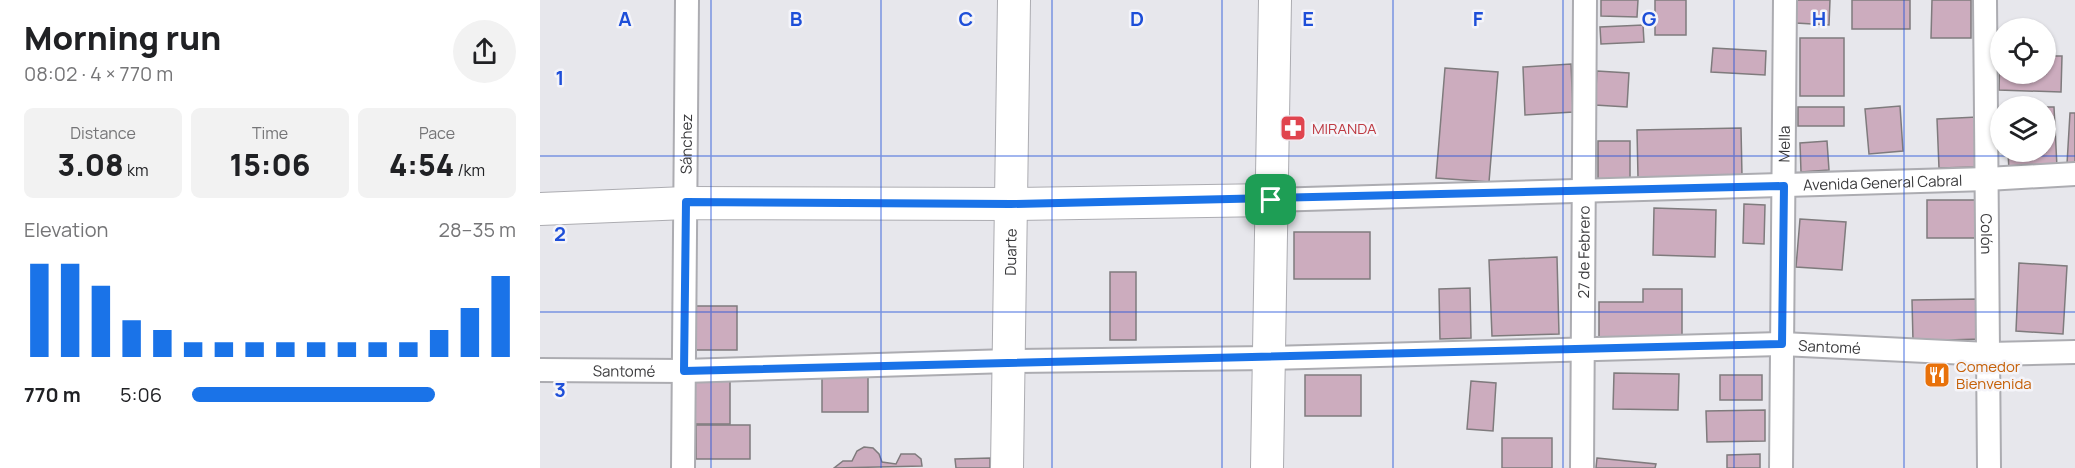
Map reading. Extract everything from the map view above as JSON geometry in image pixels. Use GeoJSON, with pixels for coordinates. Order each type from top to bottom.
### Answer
{"type":"FeatureCollection","features":[{"type":"Feature","properties":{"kind":"main road","name":"Duarte"},"geometry":{"type":"LineString","coordinates":[[1007,468],[1014,0]]}},
{"type":"Feature","properties":{"kind":"main road"},"geometry":{"type":"LineString","coordinates":[[1267,468],[1275,0]]}},
{"type":"Feature","properties":{"kind":"main road","name":"Avenida General Cabral"},"geometry":{"type":"LineString","coordinates":[[540,209],[686,202],[1011,204],[1271,200]]}},
{"type":"Feature","properties":{"kind":"street","name":"Sánchez"},"geometry":{"type":"LineString","coordinates":[[683,468],[687,0]]}},
{"type":"Feature","properties":{"kind":"street","name":"27 de Febrero"},"geometry":{"type":"LineString","coordinates":[[1582,468],[1585,0]]}},
{"type":"Feature","properties":{"kind":"street","name":"Mella"},"geometry":{"type":"LineString","coordinates":[[1781,468],[1785,0]]}},
{"type":"Feature","properties":{"kind":"street","name":"Colón"},"geometry":{"type":"LineString","coordinates":[[1985,0],[1989,468]]}},
{"type":"Feature","properties":{"kind":"street","name":"Avenida General Cabral"},"geometry":{"type":"LineString","coordinates":[[1271,200],[1584,189],[1784,186],[2075,174]]}},
{"type":"Feature","properties":{"kind":"street","name":"Santomé"},"geometry":{"type":"LineString","coordinates":[[540,370],[684,371],[1009,361],[1269,358],[1782,344],[1988,354],[2075,352]]}},
{"type":"Feature","properties":{"kind":"building"},"geometry":{"type":"Polygon","coordinates":[[[1601,0],[1638,0],[1637,17],[1601,16],[1601,0]]]}},
{"type":"Feature","properties":{"kind":"building"},"geometry":{"type":"Polygon","coordinates":[[[1655,0],[1686,0],[1686,35],[1655,35],[1655,0]]]}},
{"type":"Feature","properties":{"kind":"building"},"geometry":{"type":"Polygon","coordinates":[[[1797,0],[1830,0],[1829,25],[1796,23],[1797,0]]]}},
{"type":"Feature","properties":{"kind":"building"},"geometry":{"type":"Polygon","coordinates":[[[1852,0],[1910,0],[1910,29],[1852,29],[1852,0]]]}},
{"type":"Feature","properties":{"kind":"building"},"geometry":{"type":"Polygon","coordinates":[[[1932,0],[1971,0],[1971,38],[1931,38],[1932,0]]]}},
{"type":"Feature","properties":{"kind":"building"},"geometry":{"type":"Polygon","coordinates":[[[1643,25],[1644,42],[1601,44],[1600,27],[1643,25]]]}},
{"type":"Feature","properties":{"kind":"building"},"geometry":{"type":"Polygon","coordinates":[[[1800,38],[1844,38],[1844,96],[1800,96],[1800,38]]]}},
{"type":"Feature","properties":{"kind":"building"},"geometry":{"type":"Polygon","coordinates":[[[1713,48],[1766,51],[1765,75],[1711,72],[1713,48]]]}},
{"type":"Feature","properties":{"kind":"building"},"geometry":{"type":"Polygon","coordinates":[[[2056,56],[2062,56],[2061,92],[1999,90],[1999,84],[2056,84],[2056,56]]]}},
{"type":"Feature","properties":{"kind":"building"},"geometry":{"type":"Polygon","coordinates":[[[1571,64],[1573,112],[1525,115],[1523,67],[1571,64]]]}},
{"type":"Feature","properties":{"kind":"building"},"geometry":{"type":"Polygon","coordinates":[[[1445,68],[1498,72],[1489,182],[1436,178],[1445,68]]]}},
{"type":"Feature","properties":{"kind":"building"},"geometry":{"type":"Polygon","coordinates":[[[1597,71],[1629,73],[1627,107],[1595,105],[1597,71]]]}},
{"type":"Feature","properties":{"kind":"building"},"geometry":{"type":"Polygon","coordinates":[[[1900,106],[1903,151],[1869,154],[1865,109],[1900,106]]]}},
{"type":"Feature","properties":{"kind":"building"},"geometry":{"type":"Polygon","coordinates":[[[1798,107],[1844,107],[1844,126],[1798,126],[1798,107]]]}},
{"type":"Feature","properties":{"kind":"building"},"geometry":{"type":"Polygon","coordinates":[[[2070,113],[2075,113],[2075,165],[2067,164],[2070,113]]]}},
{"type":"Feature","properties":{"kind":"building"},"geometry":{"type":"Polygon","coordinates":[[[1977,117],[1978,167],[1939,168],[1937,119],[1977,117]]]}},
{"type":"Feature","properties":{"kind":"building"},"geometry":{"type":"Polygon","coordinates":[[[1741,128],[1742,176],[1638,178],[1637,130],[1741,128]]]}},
{"type":"Feature","properties":{"kind":"building"},"geometry":{"type":"Polygon","coordinates":[[[1598,141],[1630,141],[1630,179],[1598,179],[1598,141]]]}},
{"type":"Feature","properties":{"kind":"building"},"geometry":{"type":"Polygon","coordinates":[[[1827,141],[1829,170],[1801,172],[1800,143],[1827,141]]]}},
{"type":"Feature","properties":{"kind":"building"},"geometry":{"type":"Polygon","coordinates":[[[2056,147],[2057,167],[2009,170],[2009,162],[2056,162],[2056,147]]]}},
{"type":"Feature","properties":{"kind":"building"},"geometry":{"type":"Polygon","coordinates":[[[1927,200],[1978,200],[1978,238],[1927,238],[1927,200]]]}},
{"type":"Feature","properties":{"kind":"building"},"geometry":{"type":"Polygon","coordinates":[[[1744,204],[1765,205],[1764,244],[1743,243],[1744,204]]]}},
{"type":"Feature","properties":{"kind":"building"},"geometry":{"type":"Polygon","coordinates":[[[1654,208],[1716,210],[1715,257],[1653,255],[1654,208]]]}},
{"type":"Feature","properties":{"kind":"building"},"geometry":{"type":"Polygon","coordinates":[[[1800,219],[1846,222],[1842,270],[1796,267],[1800,219]]]}},
{"type":"Feature","properties":{"kind":"building"},"geometry":{"type":"Polygon","coordinates":[[[1294,232],[1370,232],[1370,279],[1294,279],[1294,232]]]}},
{"type":"Feature","properties":{"kind":"building"},"geometry":{"type":"Polygon","coordinates":[[[1557,257],[1559,334],[1492,336],[1489,260],[1557,257]]]}},
{"type":"Feature","properties":{"kind":"building"},"geometry":{"type":"Polygon","coordinates":[[[2019,263],[2067,266],[2063,334],[2016,331],[2019,263]]]}},
{"type":"Feature","properties":{"kind":"building"},"geometry":{"type":"Polygon","coordinates":[[[1110,272],[1136,272],[1136,340],[1110,340],[1110,272]]]}},
{"type":"Feature","properties":{"kind":"building"},"geometry":{"type":"Polygon","coordinates":[[[1470,288],[1471,338],[1440,339],[1439,289],[1470,288]]]}},
{"type":"Feature","properties":{"kind":"building"},"geometry":{"type":"Polygon","coordinates":[[[1643,289],[1682,289],[1682,343],[1599,342],[1599,302],[1643,302],[1643,289]]]}},
{"type":"Feature","properties":{"kind":"building"},"geometry":{"type":"Polygon","coordinates":[[[1979,299],[1981,339],[1913,341],[1912,300],[1979,299]]]}},
{"type":"Feature","properties":{"kind":"building"},"geometry":{"type":"Polygon","coordinates":[[[692,306],[737,306],[737,350],[692,350],[692,306]]]}},
{"type":"Feature","properties":{"kind":"building"},"geometry":{"type":"Polygon","coordinates":[[[1614,373],[1679,374],[1678,410],[1613,409],[1614,373]]]}},
{"type":"Feature","properties":{"kind":"building"},"geometry":{"type":"Polygon","coordinates":[[[1305,375],[1361,375],[1361,416],[1305,416],[1305,375]]]}},
{"type":"Feature","properties":{"kind":"building"},"geometry":{"type":"Polygon","coordinates":[[[1720,375],[1762,375],[1762,400],[1720,400],[1720,375]]]}},
{"type":"Feature","properties":{"kind":"building"},"geometry":{"type":"Polygon","coordinates":[[[822,377],[868,377],[868,412],[822,412],[822,377]]]}},
{"type":"Feature","properties":{"kind":"building"},"geometry":{"type":"Polygon","coordinates":[[[694,378],[730,378],[730,424],[694,424],[694,378]]]}},
{"type":"Feature","properties":{"kind":"building"},"geometry":{"type":"Polygon","coordinates":[[[1471,381],[1496,383],[1493,431],[1467,429],[1471,381]]]}},
{"type":"Feature","properties":{"kind":"building"},"geometry":{"type":"Polygon","coordinates":[[[1765,410],[1765,441],[1707,442],[1706,411],[1765,410]]]}},
{"type":"Feature","properties":{"kind":"building"},"geometry":{"type":"Polygon","coordinates":[[[696,425],[750,425],[750,459],[696,459],[696,425]]]}},
{"type":"Feature","properties":{"kind":"building"},"geometry":{"type":"Polygon","coordinates":[[[1502,438],[1552,438],[1552,468],[1502,468],[1502,438]]]}},
{"type":"Feature","properties":{"kind":"building"},"geometry":{"type":"Polygon","coordinates":[[[864,447],[873,448],[879,454],[882,462],[896,464],[901,454],[915,454],[921,459],[922,466],[834,468],[843,461],[852,461],[857,451],[864,447]]]}},
{"type":"Feature","properties":{"kind":"building"},"geometry":{"type":"Polygon","coordinates":[[[1760,454],[1760,468],[1727,468],[1727,455],[1760,454]]]}},
{"type":"Feature","properties":{"kind":"building"},"geometry":{"type":"Polygon","coordinates":[[[990,458],[990,468],[956,468],[955,459],[990,458]]]}},
{"type":"Feature","properties":{"kind":"building"},"geometry":{"type":"Polygon","coordinates":[[[1597,458],[1656,464],[1655,468],[1596,468],[1597,458]]]}},
{"type":"Feature","properties":{"kind":"place","name":"MIRANDA"},"geometry":{"type":"Point","coordinates":[1293,128]}},
{"type":"Feature","properties":{"kind":"place","name":"Comedor Bienvenida"},"geometry":{"type":"Point","coordinates":[1937,375]}},
{"type":"Feature","properties":{"kind":"route"},"geometry":{"type":"LineString","coordinates":[[1784,186],[1782,344],[1269,358],[1009,361],[684,371],[686,202],[1011,204],[1271,200],[1584,189],[1784,186]]}}]}
